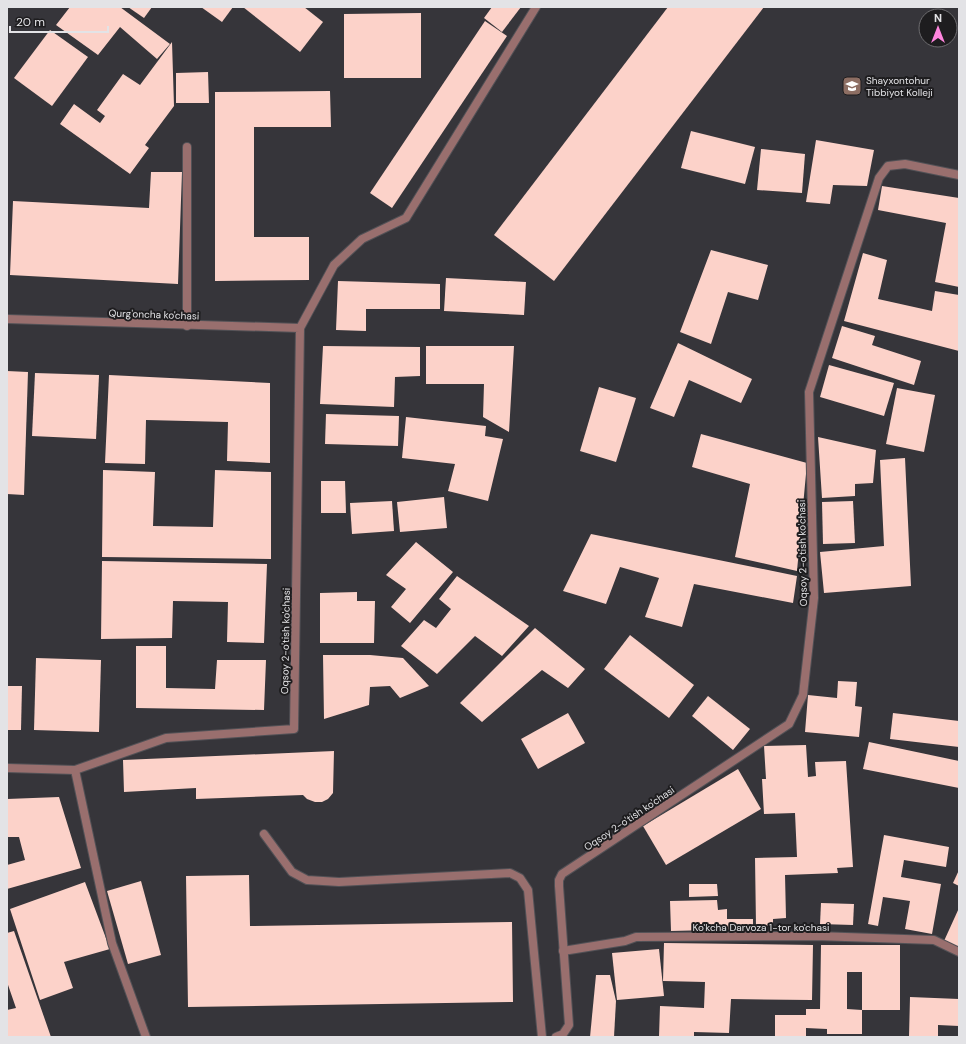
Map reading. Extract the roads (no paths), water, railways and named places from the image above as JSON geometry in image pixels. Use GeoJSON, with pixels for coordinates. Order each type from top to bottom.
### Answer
{"type":"FeatureCollection","features":[{"type":"Feature","properties":{"kind":"street"},"geometry":{"type":"LineString","coordinates":[[300,328],[334,265],[362,239],[406,218],[536,7]]}},
{"type":"Feature","properties":{"kind":"street"},"geometry":{"type":"LineString","coordinates":[[187,147],[187,326]]}},
{"type":"Feature","properties":{"kind":"street","name":"Oqsoy 2-o'tish ko'chasi"},"geometry":{"type":"LineString","coordinates":[[556,1037],[563,1034],[569,1025],[558,886],[562,874],[789,724],[803,694],[814,598],[809,392],[879,178],[888,166],[904,164],[959,175]]}},
{"type":"Feature","properties":{"kind":"street","name":"Qurg'oncha ko'chasi"},"geometry":{"type":"LineString","coordinates":[[7,319],[187,326],[300,328]]}},
{"type":"Feature","properties":{"kind":"street","name":"Oqsoy 2-o'tish ko'chasi"},"geometry":{"type":"LineString","coordinates":[[7,768],[75,770],[166,738],[294,729],[300,328]]}},
{"type":"Feature","properties":{"kind":"street"},"geometry":{"type":"LineString","coordinates":[[75,770],[112,943],[146,1037]]}},
{"type":"Feature","properties":{"kind":"street"},"geometry":{"type":"LineString","coordinates":[[264,834],[292,872],[307,880],[339,882],[510,873],[520,878],[528,890],[542,1037]]}},
{"type":"Feature","properties":{"kind":"street","name":"Ko'kcha Darvoza 1-tor ko'chasi"},"geometry":{"type":"LineString","coordinates":[[563,951],[625,941],[636,937],[816,936],[934,940],[959,952]]}},
{"type":"Feature","properties":{"kind":"place","name":"Shayxontohur Tibbiyot Kolleji"},"geometry":{"type":"Point","coordinates":[852,86]}}]}
